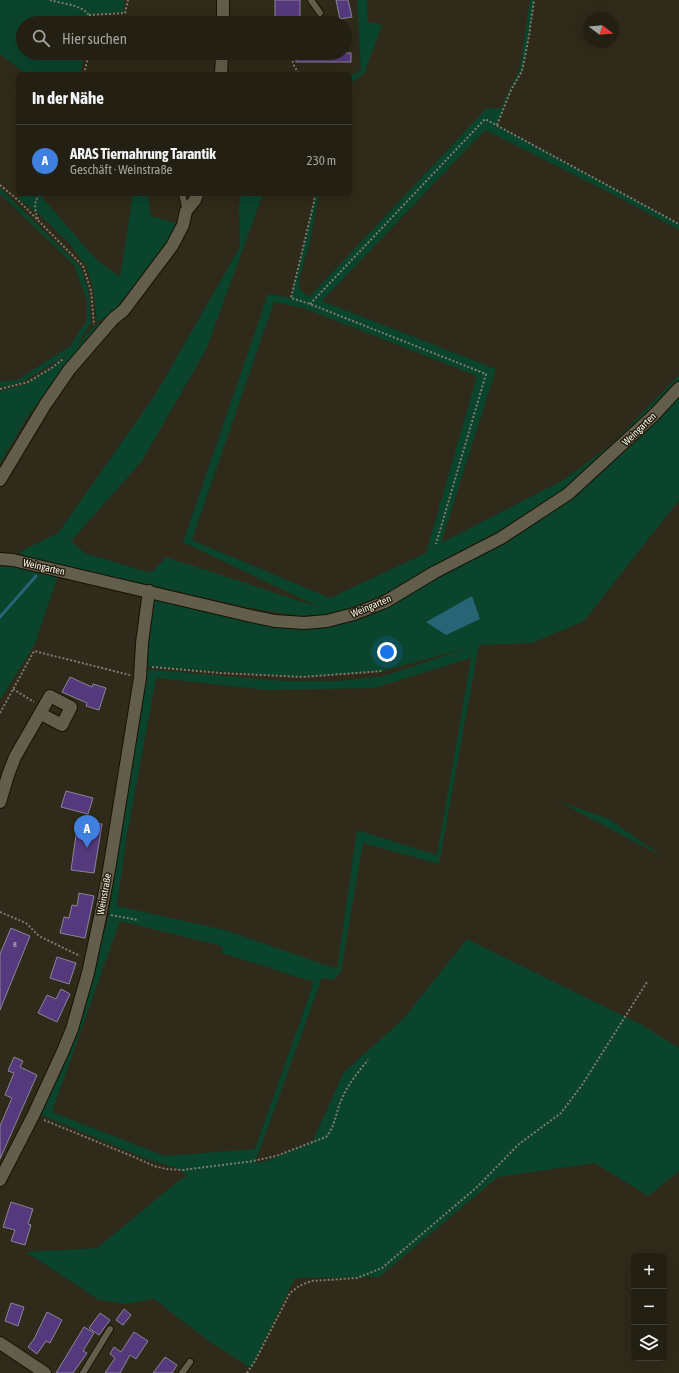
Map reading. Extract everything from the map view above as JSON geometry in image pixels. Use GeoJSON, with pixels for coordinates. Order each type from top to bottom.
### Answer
{"type":"FeatureCollection","features":[{"type":"Feature","properties":{"kind":"street"},"geometry":{"type":"LineString","coordinates":[[222,16],[223,0]]}},
{"type":"Feature","properties":{"kind":"street"},"geometry":{"type":"LineString","coordinates":[[221,72],[222,60]]}},
{"type":"Feature","properties":{"kind":"street"},"geometry":{"type":"LineString","coordinates":[[0,480],[45,405],[69,370],[113,319],[124,310],[172,246],[183,225],[186,211],[196,196]]}},
{"type":"Feature","properties":{"kind":"street","name":"Weingarten"},"geometry":{"type":"LineString","coordinates":[[0,559],[13,560],[275,621],[304,624],[327,621],[354,614],[384,602],[435,572],[501,538],[568,494],[654,415],[679,388]]}},
{"type":"Feature","properties":{"kind":"street","name":"Weinstraße"},"geometry":{"type":"LineString","coordinates":[[0,1180],[33,1116],[63,1051],[72,1029],[91,960],[100,917],[140,672],[142,643],[149,591]]}},
{"type":"Feature","properties":{"kind":"street"},"geometry":{"type":"LineString","coordinates":[[0,802],[15,757],[42,710]]}},
{"type":"Feature","properties":{"kind":"street"},"geometry":{"type":"LineString","coordinates":[[0,1343],[45,1373]]}},
{"type":"Feature","properties":{"kind":"lane"},"geometry":{"type":"LineString","coordinates":[[310,0],[320,14]]}},
{"type":"Feature","properties":{"kind":"lane"},"geometry":{"type":"LineString","coordinates":[[182,196],[186,211]]}},
{"type":"Feature","properties":{"kind":"lane"},"geometry":{"type":"LineString","coordinates":[[83,1373],[110,1329]]}},
{"type":"Feature","properties":{"kind":"lane"},"geometry":{"type":"LineString","coordinates":[[182,1373],[190,1362]]}},
{"type":"Feature","properties":{"kind":"path"},"geometry":{"type":"LineString","coordinates":[[50,0],[82,9],[89,15],[125,13],[128,0]]}},
{"type":"Feature","properties":{"kind":"path"},"geometry":{"type":"LineString","coordinates":[[497,125],[511,90],[522,71],[534,0]]}},
{"type":"Feature","properties":{"kind":"path"},"geometry":{"type":"LineString","coordinates":[[84,72],[87,60]]}},
{"type":"Feature","properties":{"kind":"path"},"geometry":{"type":"LineString","coordinates":[[293,60],[293,64],[299,72]]}},
{"type":"Feature","properties":{"kind":"path"},"geometry":{"type":"LineString","coordinates":[[310,304],[485,119],[679,224]]}},
{"type":"Feature","properties":{"kind":"path"},"geometry":{"type":"LineString","coordinates":[[0,185],[19,201],[83,266],[91,291],[94,326]]}},
{"type":"Feature","properties":{"kind":"path"},"geometry":{"type":"LineString","coordinates":[[38,196],[34,202],[38,221]]}},
{"type":"Feature","properties":{"kind":"path"},"geometry":{"type":"LineString","coordinates":[[315,196],[290,298],[310,304],[486,374],[436,544]]}},
{"type":"Feature","properties":{"kind":"path"},"geometry":{"type":"LineString","coordinates":[[0,388],[28,382],[68,355]]}},
{"type":"Feature","properties":{"kind":"path"},"geometry":{"type":"LineString","coordinates":[[0,713],[34,651],[140,672],[296,676],[383,671]]}},
{"type":"Feature","properties":{"kind":"path"},"geometry":{"type":"LineString","coordinates":[[13,689],[42,710]]}},
{"type":"Feature","properties":{"kind":"path"},"geometry":{"type":"LineString","coordinates":[[0,912],[26,923],[39,936],[91,960]]}},
{"type":"Feature","properties":{"kind":"path"},"geometry":{"type":"LineString","coordinates":[[100,917],[109,915],[138,920]]}},
{"type":"Feature","properties":{"kind":"path"},"geometry":{"type":"LineString","coordinates":[[247,1373],[255,1361],[290,1294],[294,1290],[311,1281],[357,1278],[382,1268],[478,1187],[518,1144],[561,1114],[582,1085],[647,982]]}},
{"type":"Feature","properties":{"kind":"path"},"geometry":{"type":"LineString","coordinates":[[33,1116],[154,1166],[166,1169],[183,1170],[252,1161],[276,1156],[326,1137],[330,1132],[342,1096],[368,1060]]}},
{"type":"Feature","properties":{"kind":"green space"},"geometry":{"type":"Polygon","coordinates":[[[0,0],[124,0],[124,12],[92,14],[92,16],[16,16],[16,60],[83,60],[80,72],[23,72],[0,54],[0,0]]]}},
{"type":"Feature","properties":{"kind":"green space"},"geometry":{"type":"Polygon","coordinates":[[[357,0],[367,0],[368,22],[382,25],[364,74],[352,82],[352,74],[361,71],[357,0]]]}},
{"type":"Feature","properties":{"kind":"green space"},"geometry":{"type":"Polygon","coordinates":[[[530,0],[534,0],[522,71],[511,90],[497,125],[679,224],[679,230],[618,197],[485,130],[322,301],[496,369],[441,543],[565,479],[612,444],[679,375],[679,500],[584,621],[532,643],[479,645],[439,864],[363,843],[341,971],[334,980],[322,978],[255,1163],[264,1162],[312,1142],[344,1072],[404,1018],[467,939],[642,1025],[679,1048],[679,1171],[648,1196],[595,1163],[498,1177],[379,1277],[295,1278],[251,1368],[210,1342],[154,1299],[127,1304],[99,1300],[26,1252],[97,1248],[177,1182],[188,1175],[174,1167],[149,1160],[41,1115],[72,1029],[108,920],[145,669],[283,681],[339,681],[384,676],[468,648],[383,671],[303,677],[141,666],[149,591],[304,623],[354,614],[435,572],[472,560],[535,517],[501,538],[345,613],[299,616],[245,607],[80,569],[20,557],[21,551],[58,533],[155,395],[240,247],[239,204],[241,196],[262,196],[206,350],[142,461],[71,541],[85,553],[151,573],[166,557],[321,608],[183,542],[268,294],[291,298],[315,196],[319,196],[310,242],[299,279],[300,289],[309,297],[486,109],[501,108],[520,68],[530,0]],[[274,302],[192,540],[330,598],[426,553],[477,376],[303,308],[274,302]],[[471,658],[374,688],[267,690],[156,678],[126,841],[117,906],[225,930],[337,969],[357,830],[437,855],[471,658]],[[120,921],[52,1112],[165,1156],[255,1149],[314,982],[222,953],[222,946],[120,921]]]}},
{"type":"Feature","properties":{"kind":"green space"},"geometry":{"type":"Polygon","coordinates":[[[0,188],[80,266],[89,293],[91,323],[75,348],[94,326],[107,319],[62,372],[26,419],[0,464],[0,391],[26,384],[53,367],[69,354],[19,384],[0,387],[0,382],[17,380],[70,346],[87,320],[87,300],[74,265],[0,194],[0,188]]]}},
{"type":"Feature","properties":{"kind":"green space"},"geometry":{"type":"Polygon","coordinates":[[[20,196],[41,196],[95,258],[120,277],[133,196],[148,196],[151,216],[179,224],[170,243],[121,309],[97,322],[93,288],[86,266],[69,243],[40,215],[18,198],[20,196]]]}},
{"type":"Feature","properties":{"kind":"green space"},"geometry":{"type":"Polygon","coordinates":[[[0,559],[60,571],[34,646],[0,700],[0,559]]]}},
{"type":"Feature","properties":{"kind":"green space"},"geometry":{"type":"Polygon","coordinates":[[[558,801],[609,819],[665,858],[558,801]]]}},
{"type":"Feature","properties":{"kind":"water"},"geometry":{"type":"Polygon","coordinates":[[[472,596],[480,619],[446,635],[426,622],[472,596]]]}},
{"type":"Feature","properties":{"kind":"building"},"geometry":{"type":"Polygon","coordinates":[[[275,0],[300,0],[300,16],[275,16],[275,0]]]}},
{"type":"Feature","properties":{"kind":"building"},"geometry":{"type":"Polygon","coordinates":[[[336,0],[348,0],[352,16],[339,16],[336,0]]]}},
{"type":"Feature","properties":{"kind":"building"},"geometry":{"type":"Polygon","coordinates":[[[296,60],[351,60],[351,62],[296,62],[296,60]]]}},
{"type":"Feature","properties":{"kind":"building"},"geometry":{"type":"Polygon","coordinates":[[[70,677],[92,687],[93,684],[106,688],[99,710],[86,706],[87,703],[62,692],[70,677]]]}},
{"type":"Feature","properties":{"kind":"building"},"geometry":{"type":"Polygon","coordinates":[[[66,791],[93,798],[88,814],[61,807],[66,791]]]}},
{"type":"Feature","properties":{"kind":"building"},"geometry":{"type":"Polygon","coordinates":[[[82,821],[102,824],[94,873],[71,870],[76,835],[80,836],[82,821]]]}},
{"type":"Feature","properties":{"kind":"building"},"geometry":{"type":"Polygon","coordinates":[[[79,893],[94,896],[85,938],[60,933],[64,917],[69,918],[72,905],[77,906],[79,893]]]}},
{"type":"Feature","properties":{"kind":"building"},"geometry":{"type":"Polygon","coordinates":[[[11,928],[30,936],[0,1010],[0,954],[11,928]]]}},
{"type":"Feature","properties":{"kind":"building"},"geometry":{"type":"Polygon","coordinates":[[[57,957],[76,963],[69,984],[50,978],[57,957]]]}},
{"type":"Feature","properties":{"kind":"building"},"geometry":{"type":"Polygon","coordinates":[[[61,989],[70,994],[57,1022],[38,1013],[47,995],[56,999],[61,989]]]}},
{"type":"Feature","properties":{"kind":"building"},"geometry":{"type":"Polygon","coordinates":[[[14,1057],[23,1061],[20,1067],[37,1075],[0,1159],[0,1126],[12,1098],[5,1095],[14,1073],[8,1071],[14,1057]]]}},
{"type":"Feature","properties":{"kind":"building"},"geometry":{"type":"Polygon","coordinates":[[[11,1202],[33,1209],[28,1224],[31,1225],[25,1245],[11,1241],[15,1230],[3,1227],[11,1202]]]}},
{"type":"Feature","properties":{"kind":"building"},"geometry":{"type":"Polygon","coordinates":[[[11,1303],[24,1307],[18,1326],[5,1321],[11,1303]]]}},
{"type":"Feature","properties":{"kind":"building"},"geometry":{"type":"Polygon","coordinates":[[[124,1309],[131,1315],[123,1325],[116,1320],[124,1309]]]}},
{"type":"Feature","properties":{"kind":"building"},"geometry":{"type":"Polygon","coordinates":[[[47,1312],[62,1320],[50,1343],[46,1341],[37,1354],[28,1347],[34,1339],[47,1312]]]}},
{"type":"Feature","properties":{"kind":"building"},"geometry":{"type":"Polygon","coordinates":[[[100,1313],[110,1320],[99,1335],[89,1328],[100,1313]]]}},
{"type":"Feature","properties":{"kind":"building"},"geometry":{"type":"Polygon","coordinates":[[[84,1327],[94,1333],[83,1351],[87,1353],[73,1373],[56,1373],[84,1327]]]}},
{"type":"Feature","properties":{"kind":"building"},"geometry":{"type":"Polygon","coordinates":[[[134,1332],[148,1341],[136,1359],[130,1355],[120,1373],[105,1373],[115,1358],[110,1354],[114,1347],[121,1352],[134,1332]]]}},
{"type":"Feature","properties":{"kind":"building"},"geometry":{"type":"Polygon","coordinates":[[[165,1357],[177,1365],[172,1373],[153,1373],[165,1357]]]}},
{"type":"Feature","properties":{"kind":"waterway"},"geometry":{"type":"LineString","coordinates":[[0,617],[36,576]]}},
{"type":"Feature","properties":{"kind":"place","name":"ARAS Tiernahrung Tarantik"},"geometry":{"type":"Point","coordinates":[87,848]}}]}
